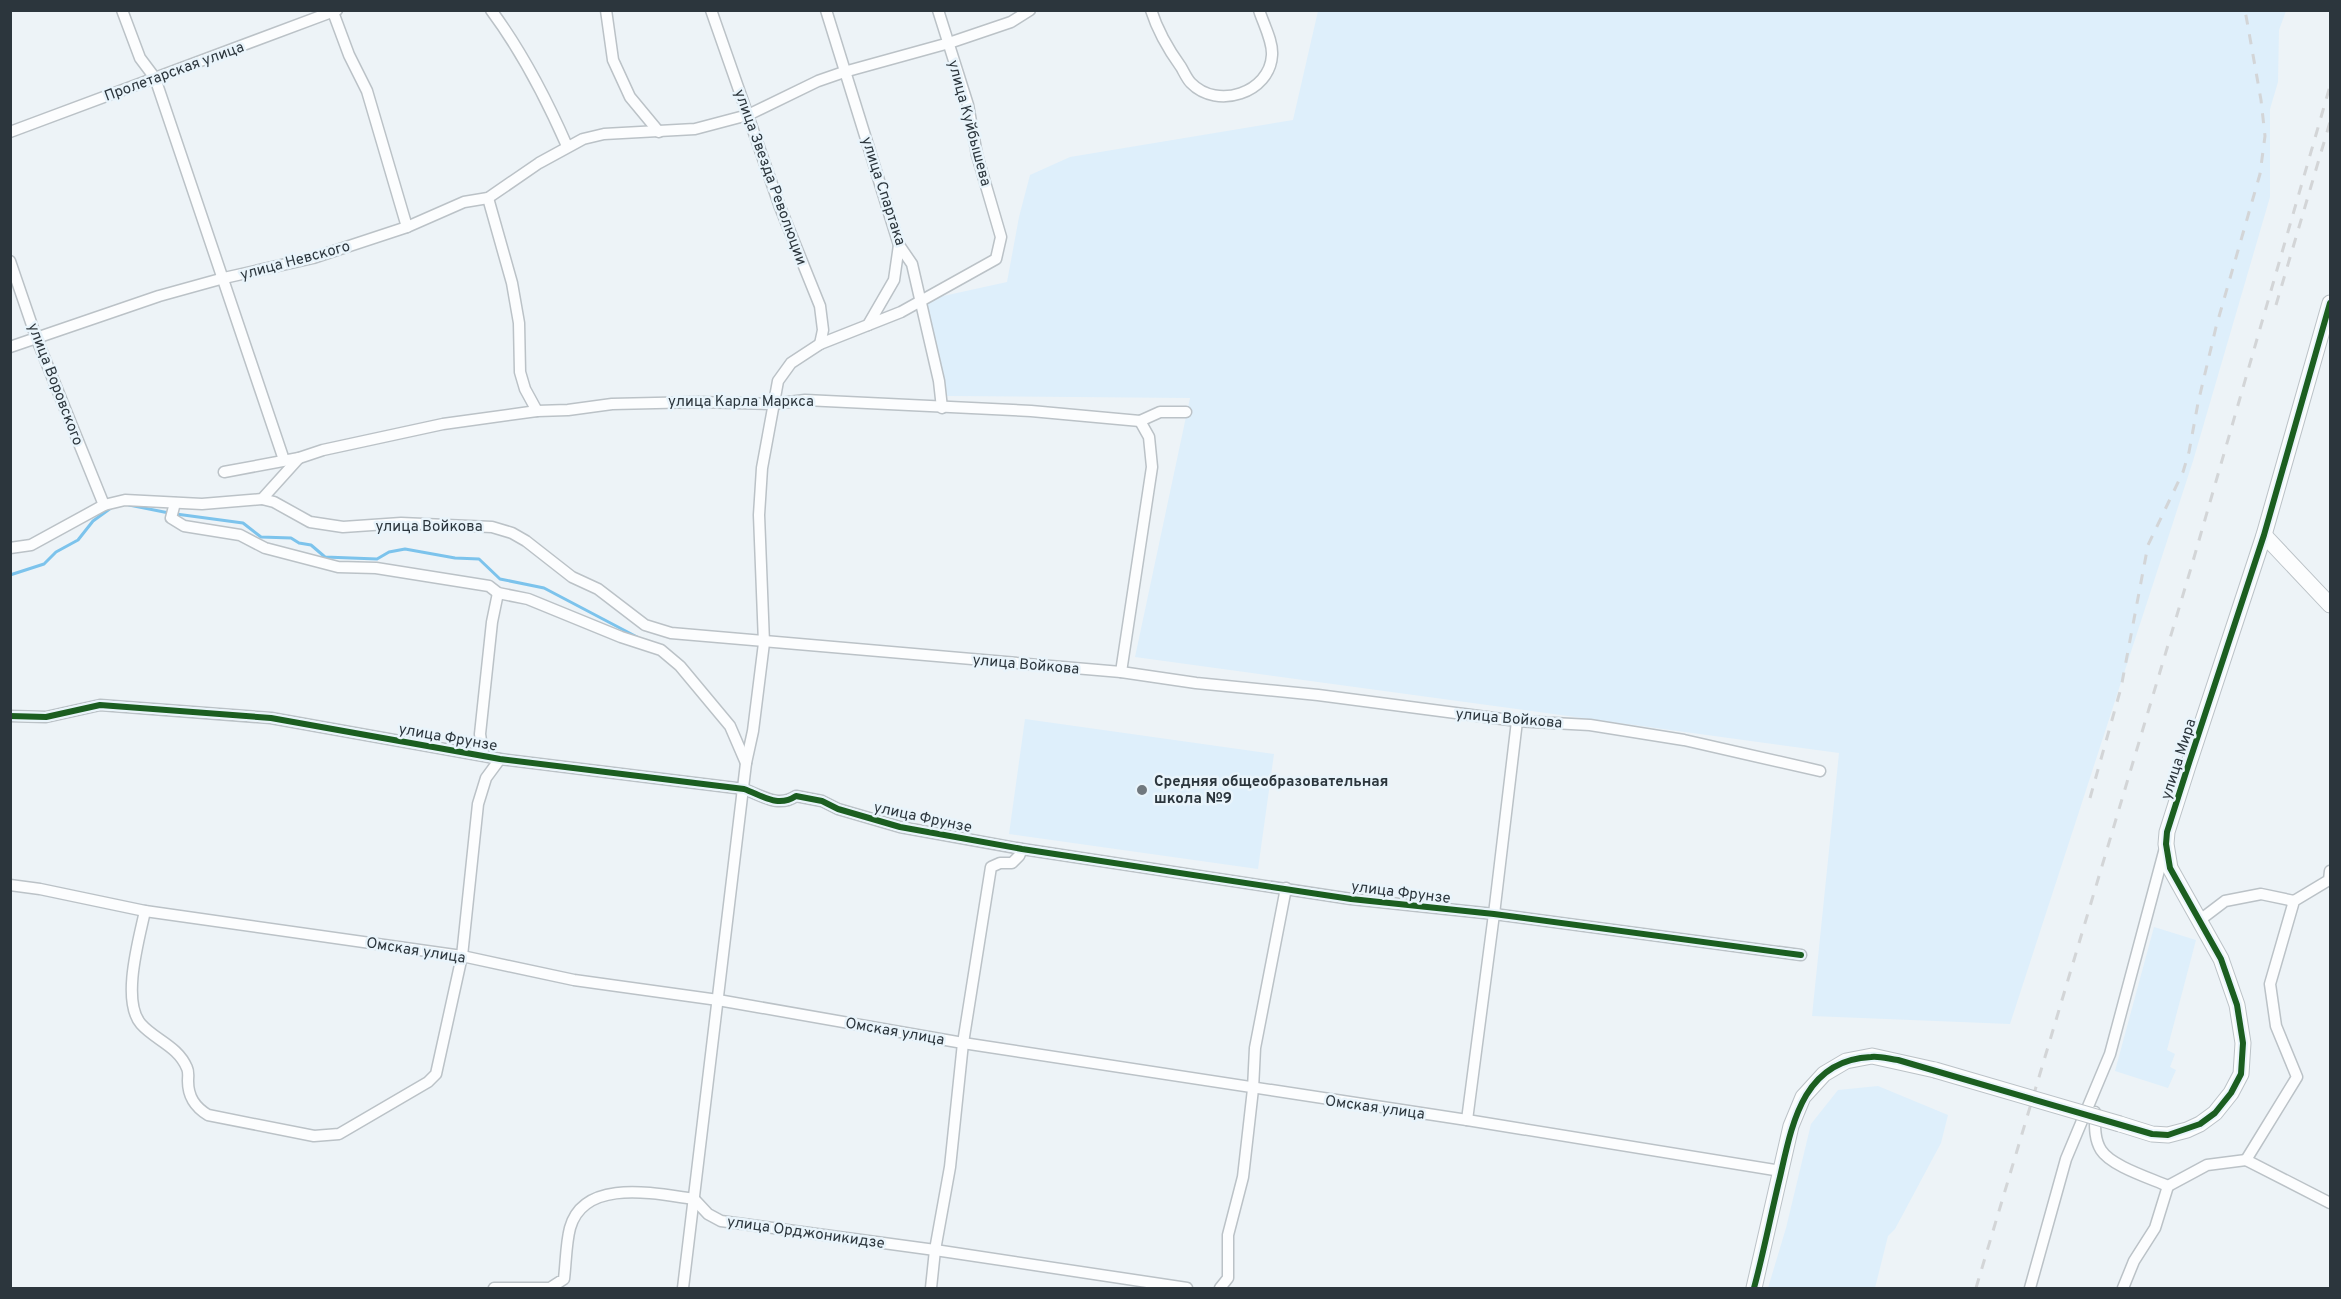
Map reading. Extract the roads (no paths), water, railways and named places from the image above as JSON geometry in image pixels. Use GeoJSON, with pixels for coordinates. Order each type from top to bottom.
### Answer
{"type":"FeatureCollection","features":[{"type":"Feature","properties":{"kind":"street"},"geometry":{"type":"LineString","coordinates":[[122,10],[140,58],[155,78],[284,460]]}},
{"type":"Feature","properties":{"kind":"street"},"geometry":{"type":"LineString","coordinates":[[491,10],[511,38],[544,94],[567,146]]}},
{"type":"Feature","properties":{"kind":"street"},"geometry":{"type":"LineString","coordinates":[[606,10],[613,60],[630,97],[659,132]]}},
{"type":"Feature","properties":{"kind":"street","name":"улица Звезда Революции"},"geometry":{"type":"LineString","coordinates":[[711,10],[780,207],[820,306],[823,330],[820,344]]}},
{"type":"Feature","properties":{"kind":"street","name":"улица Спартака"},"geometry":{"type":"LineString","coordinates":[[826,10],[899,245],[912,264],[939,381],[942,408]]}},
{"type":"Feature","properties":{"kind":"street","name":"улица Куйбышева"},"geometry":{"type":"LineString","coordinates":[[919,300],[996,259],[1001,237],[977,155],[968,105],[938,10]]}},
{"type":"Feature","properties":{"kind":"street","name":"улица Невского"},"geometry":{"type":"LineString","coordinates":[[10,347],[159,296],[224,278],[313,258],[407,227],[464,202],[488,198],[539,162],[567,146],[604,134],[696,129],[747,115],[818,81],[949,43],[1011,22],[1030,10]]}},
{"type":"Feature","properties":{"kind":"street"},"geometry":{"type":"LineString","coordinates":[[1151,10],[1165,45],[1191,83],[1204,91],[1224,96],[1239,94],[1260,82],[1269,69],[1272,53],[1259,10]]}},
{"type":"Feature","properties":{"kind":"street"},"geometry":{"type":"LineString","coordinates":[[335,11],[349,55],[367,91],[407,227]]}},
{"type":"Feature","properties":{"kind":"street","name":"Пролетарская улица"},"geometry":{"type":"LineString","coordinates":[[10,132],[335,11]]}},
{"type":"Feature","properties":{"kind":"street"},"geometry":{"type":"LineString","coordinates":[[488,198],[512,283],[519,323],[520,372],[525,389],[537,411]]}},
{"type":"Feature","properties":{"kind":"street"},"geometry":{"type":"LineString","coordinates":[[868,325],[894,280],[899,245]]}},
{"type":"Feature","properties":{"kind":"street","name":"улица Воровского"},"geometry":{"type":"LineString","coordinates":[[10,261],[36,337],[104,505]]}},
{"type":"Feature","properties":{"kind":"street"},"geometry":{"type":"LineString","coordinates":[[682,1288],[746,763],[764,643],[759,515],[762,468],[772,404],[778,381],[791,363],[820,344],[901,312],[919,300]]}},
{"type":"Feature","properties":{"kind":"street","name":"улица Мира"},"geometry":{"type":"LineString","coordinates":[[1754,1288],[1791,1126],[1803,1097],[1824,1074],[1846,1061],[1872,1056],[1935,1070],[2152,1134],[2168,1135],[2200,1124],[2215,1113],[2231,1093],[2241,1074],[2243,1042],[2236,1005],[2222,959],[2170,868],[2166,844],[2188,766],[2264,535],[2331,303]]}},
{"type":"Feature","properties":{"kind":"street","name":"улица Карла Маркса"},"geometry":{"type":"LineString","coordinates":[[224,472],[298,459],[323,450],[443,424],[537,411],[568,410],[612,404],[666,402],[772,404],[805,400],[1031,411],[1140,421],[1160,412],[1186,412]]}},
{"type":"Feature","properties":{"kind":"street"},"geometry":{"type":"LineString","coordinates":[[1121,672],[1152,467],[1149,437],[1140,421]]}},
{"type":"Feature","properties":{"kind":"street","name":"улица Карла Маркса"},"geometry":{"type":"LineString","coordinates":[[262,500],[298,459]]}},
{"type":"Feature","properties":{"kind":"street"},"geometry":{"type":"LineString","coordinates":[[10,548],[31,545],[104,505],[125,500],[173,510],[262,500]]}},
{"type":"Feature","properties":{"kind":"street","name":"улица Войкова"},"geometry":{"type":"LineString","coordinates":[[262,500],[274,502],[310,522],[343,527],[401,523],[492,526],[512,533],[526,542],[572,577],[598,589],[645,625],[671,633],[764,643],[1121,672],[1517,721],[1590,725],[1684,740],[1820,771]]}},
{"type":"Feature","properties":{"kind":"street"},"geometry":{"type":"LineString","coordinates":[[173,510],[184,526],[240,535],[265,548],[338,567],[376,568],[489,586],[498,593],[528,599],[621,638],[661,650],[680,666],[729,726],[746,763]]}},
{"type":"Feature","properties":{"kind":"street"},"geometry":{"type":"LineString","coordinates":[[2264,535],[2331,605]]}},
{"type":"Feature","properties":{"kind":"street"},"geometry":{"type":"LineString","coordinates":[[483,755],[480,734],[492,622],[498,593]]}},
{"type":"Feature","properties":{"kind":"street","name":"улица Фрунзе"},"geometry":{"type":"LineString","coordinates":[[10,716],[46,717],[100,705],[260,717],[500,759],[744,789],[778,802],[787,802],[796,796],[822,801],[838,809],[900,827],[1022,849],[1351,899],[1494,914],[1801,955]]}},
{"type":"Feature","properties":{"kind":"street"},"geometry":{"type":"LineString","coordinates":[[1467,1120],[1517,721]]}},
{"type":"Feature","properties":{"kind":"street"},"geometry":{"type":"LineString","coordinates":[[145,911],[136,952],[133,1010],[141,1024],[177,1051],[189,1070],[188,1089],[197,1108],[208,1115],[314,1136],[339,1134],[428,1082],[436,1074],[462,956],[478,804],[486,778],[500,759]]}},
{"type":"Feature","properties":{"kind":"street"},"geometry":{"type":"LineString","coordinates":[[2030,1288],[2066,1160],[2110,1053],[2166,844]]}},
{"type":"Feature","properties":{"kind":"street"},"geometry":{"type":"LineString","coordinates":[[931,1288],[935,1250],[950,1167],[963,1043],[991,867],[1000,863],[1012,863],[1022,849]]}},
{"type":"Feature","properties":{"kind":"street"},"geometry":{"type":"LineString","coordinates":[[2246,1160],[2297,1077],[2276,1026],[2270,984],[2294,901],[2329,880],[2331,871]]}},
{"type":"Feature","properties":{"kind":"street","name":"Омская улица"},"geometry":{"type":"LineString","coordinates":[[10,885],[145,911],[462,956],[574,980],[718,1000],[963,1043],[1467,1120],[1781,1172]]}},
{"type":"Feature","properties":{"kind":"street"},"geometry":{"type":"LineString","coordinates":[[1220,1288],[1228,1278],[1228,1235],[1243,1177],[1253,1089],[1255,1048],[1286,888]]}},
{"type":"Feature","properties":{"kind":"street"},"geometry":{"type":"LineString","coordinates":[[2200,920],[2225,901],[2262,894],[2294,901]]}},
{"type":"Feature","properties":{"kind":"street"},"geometry":{"type":"LineString","coordinates":[[2094,1091],[2095,1134],[2101,1150],[2111,1161],[2168,1186]]}},
{"type":"Feature","properties":{"kind":"street"},"geometry":{"type":"LineString","coordinates":[[2123,1288],[2134,1261],[2155,1228],[2168,1186],[2207,1165],[2246,1160],[2331,1203]]}},
{"type":"Feature","properties":{"kind":"street"},"geometry":{"type":"LineString","coordinates":[[494,1288],[550,1288],[564,1279],[570,1227],[579,1211],[590,1202],[603,1196],[624,1191],[694,1199]]}},
{"type":"Feature","properties":{"kind":"street","name":"улица Орджоникидзе"},"geometry":{"type":"LineString","coordinates":[[694,1199],[708,1214],[721,1221],[1187,1288]]}},
{"type":"Feature","properties":{"kind":"waterway"},"geometry":{"type":"LineString","coordinates":[[129,505],[169,513]]}},
{"type":"Feature","properties":{"kind":"waterway"},"geometry":{"type":"LineString","coordinates":[[10,575],[44,564],[56,552],[78,540],[93,521],[111,508]]}},
{"type":"Feature","properties":{"kind":"waterway"},"geometry":{"type":"LineString","coordinates":[[176,514],[243,523],[261,537],[291,538],[299,543],[311,545],[325,557],[377,559],[389,552],[405,549],[455,558],[479,559],[500,579],[544,588],[637,637]]}},
{"type":"Feature","properties":{"kind":"railway"},"geometry":{"type":"LineString","coordinates":[[2090,798],[2121,688],[2148,545],[2183,472],[2216,327],[2260,174],[2265,136],[2245,10]]}},
{"type":"Feature","properties":{"kind":"railway"},"geometry":{"type":"LineString","coordinates":[[1976,1288],[2191,568],[2330,86]]}},
{"type":"Feature","properties":{"kind":"railway"},"geometry":{"type":"LineString","coordinates":[[2276,305],[2330,122]]}},
{"type":"Feature","properties":{"kind":"place","name":"Средняя общеобразовательная школа №9"},"geometry":{"type":"Point","coordinates":[1142,790]}}]}
